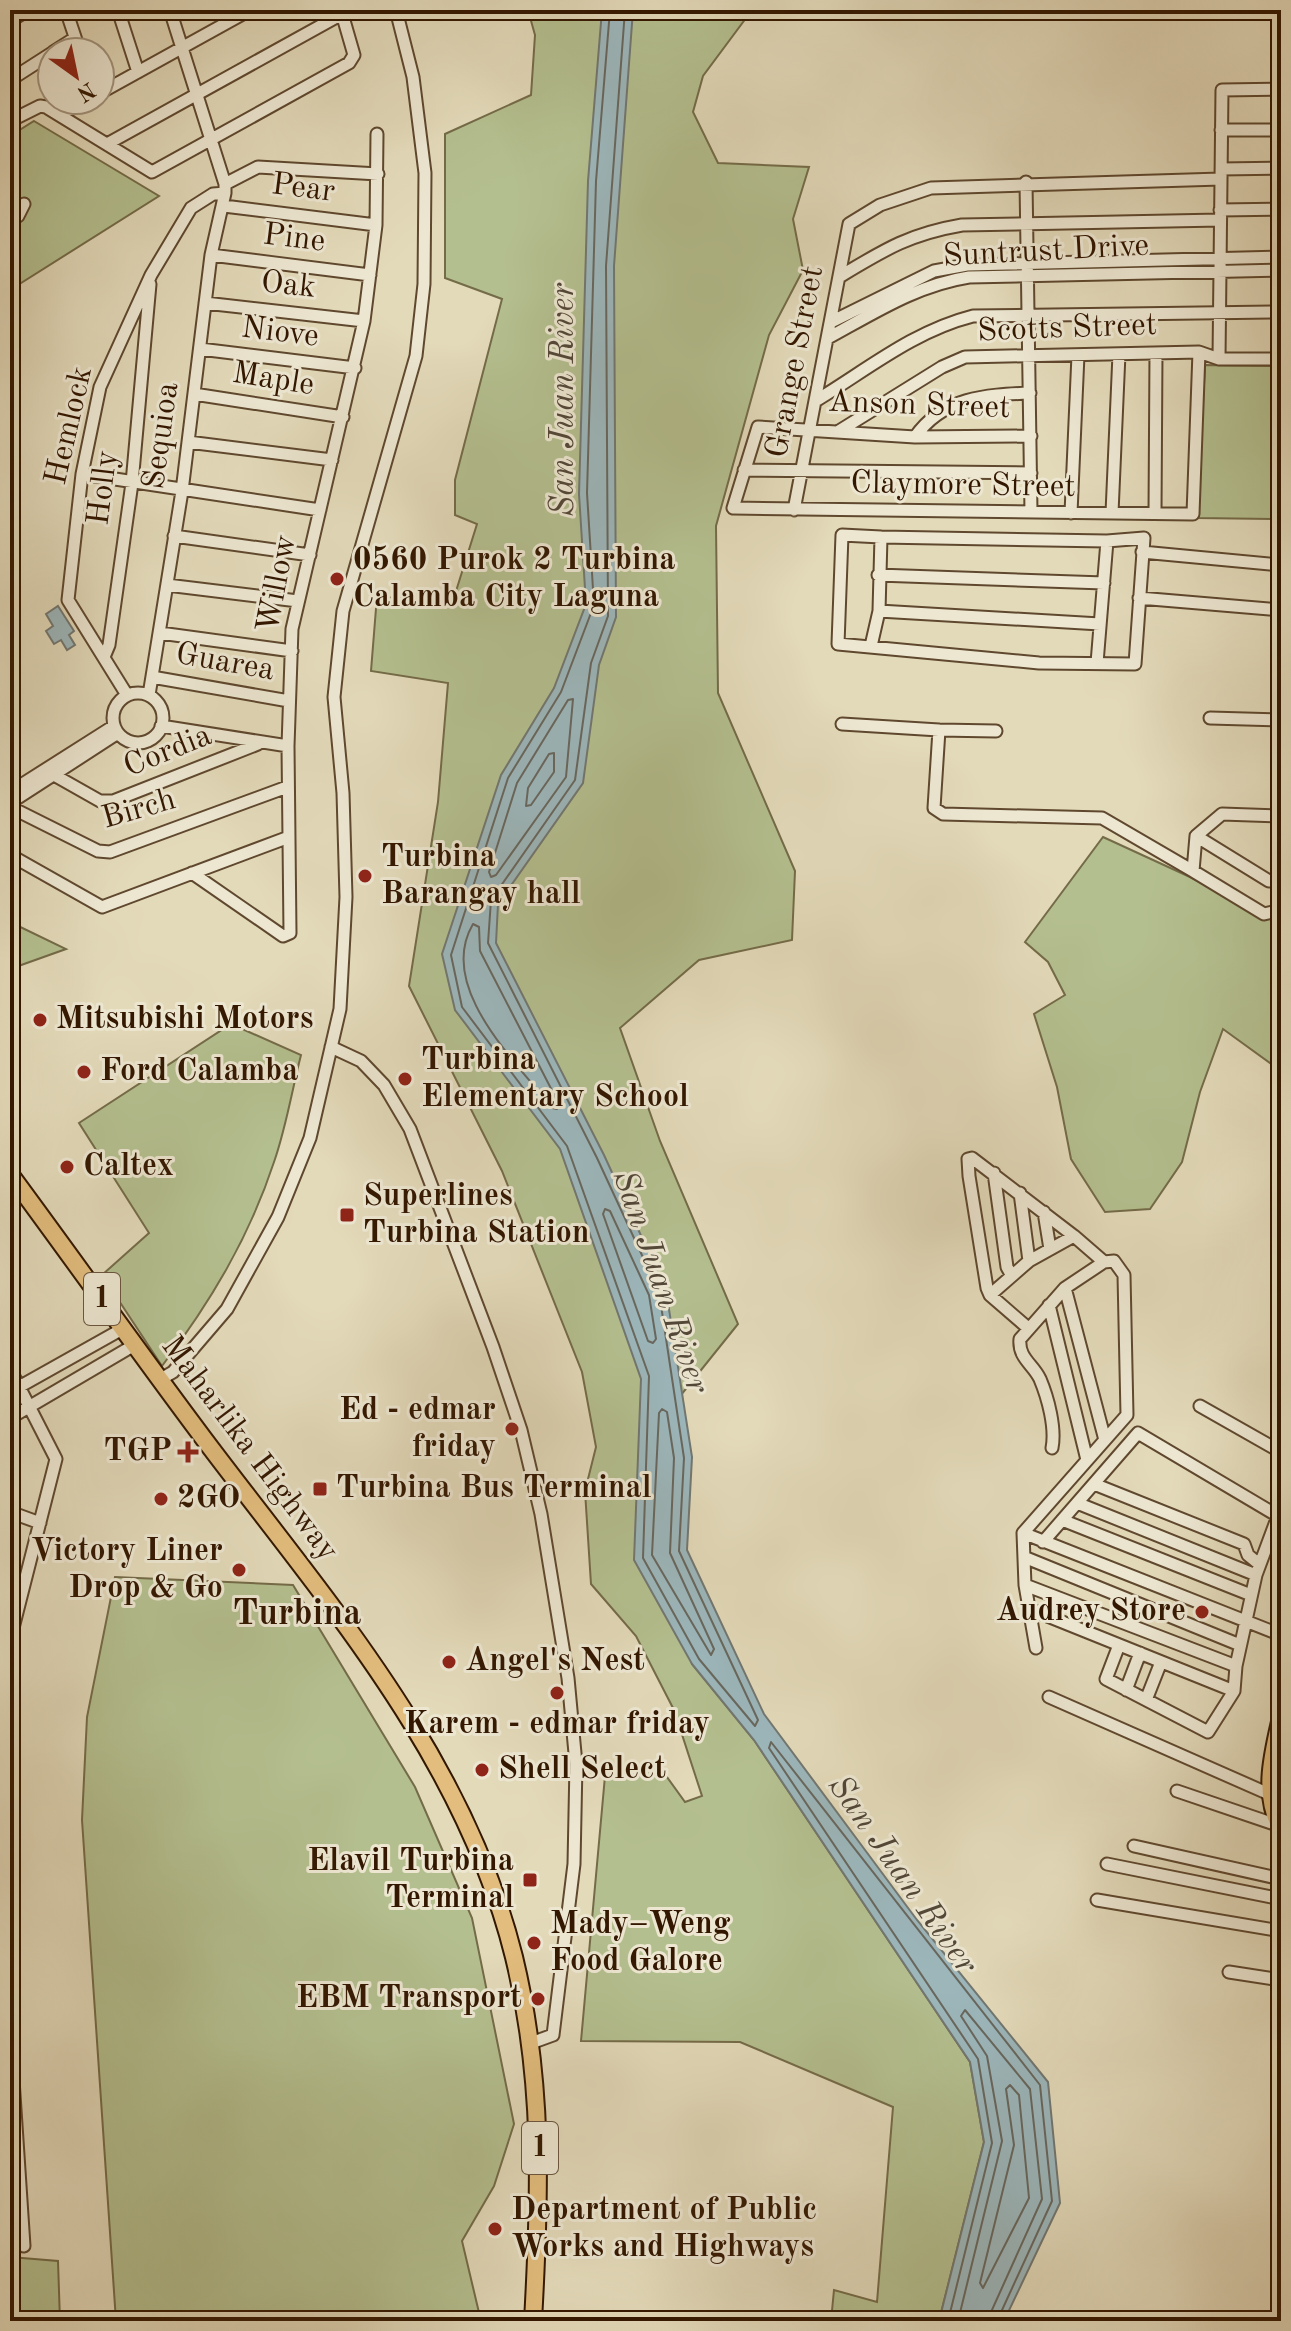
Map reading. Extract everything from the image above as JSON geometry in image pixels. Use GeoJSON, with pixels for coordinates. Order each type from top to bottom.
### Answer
{"type":"FeatureCollection","features":[{"type":"Feature","properties":{"kind":"highway","name":"Maharlika Highway"},"geometry":{"type":"LineString","coordinates":[[10,1174],[373,1661],[440,1767],[473,1837],[510,1943],[531,2043],[540,2135],[533,2321]]}},
{"type":"Feature","properties":{"kind":"main road"},"geometry":{"type":"LineString","coordinates":[[1279,1828],[1269,1794],[1271,1761],[1281,1713]]}},
{"type":"Feature","properties":{"kind":"street"},"geometry":{"type":"LineString","coordinates":[[10,21],[28,10]]}},
{"type":"Feature","properties":{"kind":"street"},"geometry":{"type":"LineString","coordinates":[[66,10],[74,36]]}},
{"type":"Feature","properties":{"kind":"street"},"geometry":{"type":"LineString","coordinates":[[118,10],[138,72]]}},
{"type":"Feature","properties":{"kind":"street"},"geometry":{"type":"LineString","coordinates":[[170,10],[224,194]]}},
{"type":"Feature","properties":{"kind":"street"},"geometry":{"type":"LineString","coordinates":[[116,84],[250,10]]}},
{"type":"Feature","properties":{"kind":"street"},"geometry":{"type":"LineString","coordinates":[[161,1379],[173,1372],[227,1309],[278,1217],[310,1138],[340,1009],[346,897],[343,793],[334,697],[343,611],[416,356],[424,284],[425,173],[413,77],[396,10]]}},
{"type":"Feature","properties":{"kind":"street"},"geometry":{"type":"LineString","coordinates":[[62,116],[152,172],[349,63],[354,55],[342,12],[107,144]]}},
{"type":"Feature","properties":{"kind":"street"},"geometry":{"type":"LineString","coordinates":[[10,80],[36,63]]}},
{"type":"Feature","properties":{"kind":"street"},"geometry":{"type":"LineString","coordinates":[[1219,359],[1222,90],[1281,89]]}},
{"type":"Feature","properties":{"kind":"street"},"geometry":{"type":"LineString","coordinates":[[10,121],[36,108]]}},
{"type":"Feature","properties":{"kind":"street"},"geometry":{"type":"LineString","coordinates":[[1221,130],[1281,130]]}},
{"type":"Feature","properties":{"kind":"street","name":"Willow"},"geometry":{"type":"LineString","coordinates":[[192,873],[283,936],[290,933],[287,787],[292,651],[298,601],[364,321],[376,225],[377,134]]}},
{"type":"Feature","properties":{"kind":"street","name":"Hemlock"},"geometry":{"type":"LineString","coordinates":[[127,695],[68,600],[82,474],[100,387],[151,275],[191,208],[213,194],[224,194],[258,167],[378,174]]}},
{"type":"Feature","properties":{"kind":"street"},"geometry":{"type":"LineString","coordinates":[[1031,512],[1026,182],[1221,174],[1281,168]]}},
{"type":"Feature","properties":{"kind":"street","name":"Grange Street"},"geometry":{"type":"LineString","coordinates":[[794,510],[849,224],[880,205],[931,188],[1026,182]]}},
{"type":"Feature","properties":{"kind":"street","name":"Pear"},"geometry":{"type":"LineString","coordinates":[[224,194],[376,225]]}},
{"type":"Feature","properties":{"kind":"street","name":"Sequioa"},"geometry":{"type":"LineString","coordinates":[[149,695],[182,491],[211,255],[224,194]]}},
{"type":"Feature","properties":{"kind":"street"},"geometry":{"type":"LineString","coordinates":[[10,221],[24,204]]}},
{"type":"Feature","properties":{"kind":"street"},"geometry":{"type":"LineString","coordinates":[[839,277],[891,245],[924,231],[962,225],[1220,215],[1281,209]]}},
{"type":"Feature","properties":{"kind":"street","name":"Pine"},"geometry":{"type":"LineString","coordinates":[[211,255],[370,275]]}},
{"type":"Feature","properties":{"kind":"street","name":"Suntrust Drive"},"geometry":{"type":"LineString","coordinates":[[831,322],[934,271],[967,265],[1028,269],[1220,264],[1281,257]]}},
{"type":"Feature","properties":{"kind":"street","name":"Suntrust Drive"},"geometry":{"type":"LineString","coordinates":[[1220,264],[1281,270]]}},
{"type":"Feature","properties":{"kind":"street","name":"Suntrust Drive"},"geometry":{"type":"LineString","coordinates":[[828,338],[937,282],[1028,269]]}},
{"type":"Feature","properties":{"kind":"street","name":"Holly"},"geometry":{"type":"LineString","coordinates":[[104,657],[109,645],[132,483],[151,275]]}},
{"type":"Feature","properties":{"kind":"street","name":"Oak"},"geometry":{"type":"LineString","coordinates":[[205,303],[364,321]]}},
{"type":"Feature","properties":{"kind":"street"},"geometry":{"type":"LineString","coordinates":[[817,400],[941,324],[973,316],[1281,312]]}},
{"type":"Feature","properties":{"kind":"street","name":"Niove"},"geometry":{"type":"LineString","coordinates":[[200,349],[355,368]]}},
{"type":"Feature","properties":{"kind":"street","name":"Scotts Street"},"geometry":{"type":"LineString","coordinates":[[839,431],[942,367],[965,357],[1199,352],[1219,359],[1281,359]]}},
{"type":"Feature","properties":{"kind":"street","name":"Claymore Street"},"geometry":{"type":"LineString","coordinates":[[744,470],[733,508],[1193,514],[1199,352]]}},
{"type":"Feature","properties":{"kind":"street"},"geometry":{"type":"LineString","coordinates":[[1155,513],[1156,353]]}},
{"type":"Feature","properties":{"kind":"street"},"geometry":{"type":"LineString","coordinates":[[1112,513],[1119,354]]}},
{"type":"Feature","properties":{"kind":"street"},"geometry":{"type":"LineString","coordinates":[[1071,513],[1078,355]]}},
{"type":"Feature","properties":{"kind":"street"},"geometry":{"type":"LineString","coordinates":[[915,437],[927,420],[975,396],[1030,393]]}},
{"type":"Feature","properties":{"kind":"street","name":"Maple"},"geometry":{"type":"LineString","coordinates":[[194,394],[343,417]]}},
{"type":"Feature","properties":{"kind":"street","name":"Anson Street"},"geometry":{"type":"LineString","coordinates":[[744,470],[758,427],[915,437],[1031,436]]}},
{"type":"Feature","properties":{"kind":"street"},"geometry":{"type":"LineString","coordinates":[[188,442],[332,460]]}},
{"type":"Feature","properties":{"kind":"street"},"geometry":{"type":"LineString","coordinates":[[744,470],[1031,473]]}},
{"type":"Feature","properties":{"kind":"street"},"geometry":{"type":"LineString","coordinates":[[82,474],[320,510]]}},
{"type":"Feature","properties":{"kind":"street"},"geometry":{"type":"LineString","coordinates":[[842,535],[1107,541],[1144,538],[1135,664],[1039,663],[838,644],[842,535]]}},
{"type":"Feature","properties":{"kind":"street"},"geometry":{"type":"LineString","coordinates":[[174,536],[310,555]]}},
{"type":"Feature","properties":{"kind":"street"},"geometry":{"type":"LineString","coordinates":[[871,646],[879,611],[881,537]]}},
{"type":"Feature","properties":{"kind":"street"},"geometry":{"type":"LineString","coordinates":[[1097,663],[1107,541]]}},
{"type":"Feature","properties":{"kind":"street"},"geometry":{"type":"LineString","coordinates":[[1142,552],[1281,565]]}},
{"type":"Feature","properties":{"kind":"street"},"geometry":{"type":"LineString","coordinates":[[878,575],[1104,583]]}},
{"type":"Feature","properties":{"kind":"street"},"geometry":{"type":"LineString","coordinates":[[167,585],[298,601]]}},
{"type":"Feature","properties":{"kind":"street"},"geometry":{"type":"LineString","coordinates":[[1139,598],[1281,610]]}},
{"type":"Feature","properties":{"kind":"street"},"geometry":{"type":"LineString","coordinates":[[879,611],[1100,624]]}},
{"type":"Feature","properties":{"kind":"street"},"geometry":{"type":"LineString","coordinates":[[160,633],[292,651]]}},
{"type":"Feature","properties":{"kind":"street","name":"Guarea"},"geometry":{"type":"LineString","coordinates":[[152,677],[289,701]]}},
{"type":"Feature","properties":{"kind":"street"},"geometry":{"type":"LineString","coordinates":[[127,695],[149,695],[162,712],[161,726],[152,738],[138,743],[116,730],[117,705],[127,695]]}},
{"type":"Feature","properties":{"kind":"street"},"geometry":{"type":"LineString","coordinates":[[1210,718],[1281,720]]}},
{"type":"Feature","properties":{"kind":"street"},"geometry":{"type":"LineString","coordinates":[[842,724],[996,731]]}},
{"type":"Feature","properties":{"kind":"street"},"geometry":{"type":"LineString","coordinates":[[161,726],[258,744],[288,746]]}},
{"type":"Feature","properties":{"kind":"street"},"geometry":{"type":"LineString","coordinates":[[10,805],[116,730]]}},
{"type":"Feature","properties":{"kind":"street"},"geometry":{"type":"LineString","coordinates":[[10,792],[116,730]]}},
{"type":"Feature","properties":{"kind":"street"},"geometry":{"type":"LineString","coordinates":[[939,730],[934,808],[943,814],[1102,818],[1264,914],[1281,910]]}},
{"type":"Feature","properties":{"kind":"street","name":"Cordia"},"geometry":{"type":"LineString","coordinates":[[54,775],[100,801],[113,801],[258,744]]}},
{"type":"Feature","properties":{"kind":"street","name":"Birch"},"geometry":{"type":"LineString","coordinates":[[10,805],[98,851],[110,852],[287,787]]}},
{"type":"Feature","properties":{"kind":"street"},"geometry":{"type":"LineString","coordinates":[[1193,871],[1196,836],[1222,814],[1281,816]]}},
{"type":"Feature","properties":{"kind":"street"},"geometry":{"type":"LineString","coordinates":[[1196,836],[1269,881],[1281,879]]}},
{"type":"Feature","properties":{"kind":"street"},"geometry":{"type":"LineString","coordinates":[[10,855],[102,907],[289,837]]}},
{"type":"Feature","properties":{"kind":"street"},"geometry":{"type":"LineString","coordinates":[[331,1047],[361,1061],[384,1085],[410,1129],[493,1347],[521,1430],[541,1514],[568,1678],[575,1749],[575,1850],[553,2035],[531,2043]]}},
{"type":"Feature","properties":{"kind":"street"},"geometry":{"type":"LineString","coordinates":[[1028,1328],[990,1295],[968,1159],[972,1158],[994,1173],[1104,1262]]}},
{"type":"Feature","properties":{"kind":"street"},"geometry":{"type":"LineString","coordinates":[[994,1173],[1007,1267],[1012,1276]]}},
{"type":"Feature","properties":{"kind":"street"},"geometry":{"type":"LineString","coordinates":[[1020,1193],[1029,1261]]}},
{"type":"Feature","properties":{"kind":"street"},"geometry":{"type":"LineString","coordinates":[[1044,1212],[1050,1249]]}},
{"type":"Feature","properties":{"kind":"street"},"geometry":{"type":"LineString","coordinates":[[990,1295],[1029,1261],[1074,1236]]}},
{"type":"Feature","properties":{"kind":"street"},"geometry":{"type":"LineString","coordinates":[[1036,1648],[1025,1585],[1023,1533],[1127,1415],[1124,1275],[1114,1261],[1104,1262],[1065,1288],[1028,1328],[1019,1346],[1039,1377],[1055,1435],[1052,1448]]}},
{"type":"Feature","properties":{"kind":"street"},"geometry":{"type":"LineString","coordinates":[[1065,1288],[1105,1440]]}},
{"type":"Feature","properties":{"kind":"street"},"geometry":{"type":"LineString","coordinates":[[1049,1305],[1087,1460]]}},
{"type":"Feature","properties":{"kind":"street"},"geometry":{"type":"LineString","coordinates":[[15,1389],[124,1328]]}},
{"type":"Feature","properties":{"kind":"street"},"geometry":{"type":"LineString","coordinates":[[10,1418],[136,1344]]}},
{"type":"Feature","properties":{"kind":"street"},"geometry":{"type":"LineString","coordinates":[[10,1369],[15,1389],[30,1407],[56,1459],[10,1640]]}},
{"type":"Feature","properties":{"kind":"street"},"geometry":{"type":"LineString","coordinates":[[1200,1406],[1281,1452]]}},
{"type":"Feature","properties":{"kind":"street"},"geometry":{"type":"LineString","coordinates":[[1043,1542],[1138,1433],[1278,1516],[1251,1595],[1234,1691],[1208,1732],[1106,1679],[1119,1645]]}},
{"type":"Feature","properties":{"kind":"street"},"geometry":{"type":"LineString","coordinates":[[1094,1484],[1244,1544],[1258,1569]]}},
{"type":"Feature","properties":{"kind":"street"},"geometry":{"type":"LineString","coordinates":[[1077,1503],[1258,1569]]}},
{"type":"Feature","properties":{"kind":"street"},"geometry":{"type":"LineString","coordinates":[[10,1512],[40,1523]]}},
{"type":"Feature","properties":{"kind":"street"},"geometry":{"type":"LineString","coordinates":[[1062,1520],[1251,1595]]}},
{"type":"Feature","properties":{"kind":"street"},"geometry":{"type":"LineString","coordinates":[[1023,1533],[1281,1635]]}},
{"type":"Feature","properties":{"kind":"street"},"geometry":{"type":"LineString","coordinates":[[1024,1557],[1240,1645]]}},
{"type":"Feature","properties":{"kind":"street"},"geometry":{"type":"LineString","coordinates":[[1025,1585],[1236,1666]]}},
{"type":"Feature","properties":{"kind":"street"},"geometry":{"type":"LineString","coordinates":[[1030,1609],[1234,1691]]}},
{"type":"Feature","properties":{"kind":"street"},"geometry":{"type":"LineString","coordinates":[[1126,1690],[1140,1653]]}},
{"type":"Feature","properties":{"kind":"street"},"geometry":{"type":"LineString","coordinates":[[1146,1700],[1161,1662]]}},
{"type":"Feature","properties":{"kind":"street"},"geometry":{"type":"LineString","coordinates":[[1049,1697],[1269,1794]]}},
{"type":"Feature","properties":{"kind":"street"},"geometry":{"type":"LineString","coordinates":[[1177,1791],[1279,1828]]}},
{"type":"Feature","properties":{"kind":"street"},"geometry":{"type":"LineString","coordinates":[[1134,1846],[1281,1879]]}},
{"type":"Feature","properties":{"kind":"street"},"geometry":{"type":"LineString","coordinates":[[1107,1864],[1281,1899]]}},
{"type":"Feature","properties":{"kind":"street"},"geometry":{"type":"LineString","coordinates":[[1097,1900],[1281,1931]]}},
{"type":"Feature","properties":{"kind":"street"},"geometry":{"type":"LineString","coordinates":[[1229,1972],[1281,1980]]}},
{"type":"Feature","properties":{"kind":"street"},"geometry":{"type":"LineString","coordinates":[[10,2034],[15,2221],[24,2246]]}},
{"type":"Feature","properties":{"kind":"green space"},"geometry":{"type":"Polygon","coordinates":[[[528,10],[752,10],[703,76],[693,112],[718,163],[809,167],[793,219],[803,270],[769,335],[716,526],[718,693],[795,871],[792,940],[699,960],[620,1028],[660,1141],[738,1324],[640,1446],[692,1664],[754,1740],[970,2062],[984,2142],[939,2321],[831,2321],[834,2290],[877,2302],[893,2107],[740,2042],[581,2041],[605,1776],[659,1766],[685,1802],[702,1796],[674,1710],[636,1636],[591,1584],[585,1491],[596,1447],[582,1372],[502,1171],[409,986],[438,802],[448,683],[371,671],[377,596],[452,604],[477,524],[455,515],[455,480],[502,299],[445,278],[445,134],[531,95],[535,35],[528,10]]]}},
{"type":"Feature","properties":{"kind":"green space"},"geometry":{"type":"Polygon","coordinates":[[[34,121],[159,196],[10,290],[10,136],[34,121]]]}},
{"type":"Feature","properties":{"kind":"green space"},"geometry":{"type":"Polygon","coordinates":[[[1205,365],[1281,366],[1281,519],[1197,518],[1205,365]]]}},
{"type":"Feature","properties":{"kind":"green space"},"geometry":{"type":"Polygon","coordinates":[[[1103,837],[1190,877],[1267,918],[1281,917],[1281,1071],[1223,1029],[1200,1092],[1182,1162],[1150,1209],[1105,1212],[1071,1159],[1057,1087],[1034,1014],[1065,995],[1048,962],[1025,942],[1103,837]]]}},
{"type":"Feature","properties":{"kind":"green space"},"geometry":{"type":"Polygon","coordinates":[[[10,922],[66,949],[10,969],[10,922]]]}},
{"type":"Feature","properties":{"kind":"green space"},"geometry":{"type":"Polygon","coordinates":[[[231,1024],[301,1055],[278,1149],[253,1217],[212,1294],[162,1366],[102,1275],[149,1233],[79,1123],[231,1024]]]}},
{"type":"Feature","properties":{"kind":"green space"},"geometry":{"type":"Polygon","coordinates":[[[115,1577],[293,1585],[415,1787],[472,1918],[514,2124],[494,2186],[462,2241],[481,2321],[116,2321],[82,1820],[87,1717],[115,1577]]]}},
{"type":"Feature","properties":{"kind":"green space"},"geometry":{"type":"Polygon","coordinates":[[[10,2257],[58,2261],[60,2321],[10,2321],[10,2257]]]}},
{"type":"Feature","properties":{"kind":"water","name":"San Juan River"},"geometry":{"type":"Polygon","coordinates":[[[602,10],[633,10],[614,266],[616,617],[599,665],[583,783],[498,904],[496,943],[604,1155],[666,1290],[692,1457],[687,1550],[764,1714],[917,1920],[1048,2082],[1060,2203],[1004,2321],[939,2321],[984,2142],[970,2062],[754,1740],[692,1664],[634,1560],[641,1379],[560,1149],[455,1010],[442,954],[501,775],[554,688],[586,604],[579,494],[588,181],[602,10]]]}},
{"type":"Feature","properties":{"kind":"water"},"geometry":{"type":"Polygon","coordinates":[[[58,606],[74,631],[69,635],[75,645],[67,650],[61,640],[54,644],[46,631],[53,626],[46,614],[58,606]]]}},
{"type":"Feature","properties":{"kind":"place","name":"0560 Purok 2 Turbina Calamba City Laguna"},"geometry":{"type":"Point","coordinates":[337,579]}},
{"type":"Feature","properties":{"kind":"place","name":"Turbina Barangay hall"},"geometry":{"type":"Point","coordinates":[365,876]}},
{"type":"Feature","properties":{"kind":"place","name":"Mitsubishi Motors"},"geometry":{"type":"Point","coordinates":[40,1020]}},
{"type":"Feature","properties":{"kind":"place","name":"Ford Calamba"},"geometry":{"type":"Point","coordinates":[84,1072]}},
{"type":"Feature","properties":{"kind":"place","name":"Turbina Elementary School"},"geometry":{"type":"Point","coordinates":[405,1079]}},
{"type":"Feature","properties":{"kind":"place","name":"Caltex"},"geometry":{"type":"Point","coordinates":[67,1167]}},
{"type":"Feature","properties":{"kind":"place","name":"Superlines Turbina Station"},"geometry":{"type":"Point","coordinates":[347,1215]}},
{"type":"Feature","properties":{"kind":"place","name":"Ed - edmar friday"},"geometry":{"type":"Point","coordinates":[512,1429]}},
{"type":"Feature","properties":{"kind":"place","name":"TGP"},"geometry":{"type":"Point","coordinates":[188,1452]}},
{"type":"Feature","properties":{"kind":"place","name":"Turbina Bus Terminal"},"geometry":{"type":"Point","coordinates":[320,1489]}},
{"type":"Feature","properties":{"kind":"place","name":"2GO"},"geometry":{"type":"Point","coordinates":[161,1499]}},
{"type":"Feature","properties":{"kind":"place","name":"Victory Liner Drop & Go"},"geometry":{"type":"Point","coordinates":[239,1570]}},
{"type":"Feature","properties":{"kind":"place","name":"Audrey Store"},"geometry":{"type":"Point","coordinates":[1202,1612]}},
{"type":"Feature","properties":{"kind":"place","name":"Angel's Nest"},"geometry":{"type":"Point","coordinates":[449,1662]}},
{"type":"Feature","properties":{"kind":"place","name":"Karem - edmar friday"},"geometry":{"type":"Point","coordinates":[557,1693]}},
{"type":"Feature","properties":{"kind":"place","name":"Shell Select"},"geometry":{"type":"Point","coordinates":[482,1770]}},
{"type":"Feature","properties":{"kind":"place","name":"Elavil Turbina Terminal"},"geometry":{"type":"Point","coordinates":[530,1880]}},
{"type":"Feature","properties":{"kind":"place","name":"Mady–Weng Food Galore"},"geometry":{"type":"Point","coordinates":[534,1943]}},
{"type":"Feature","properties":{"kind":"place","name":"EBM Transport"},"geometry":{"type":"Point","coordinates":[538,1999]}},
{"type":"Feature","properties":{"kind":"place","name":"Department of Public Works and Highways"},"geometry":{"type":"Point","coordinates":[495,2229]}},
{"type":"Feature","properties":{"kind":"district","name":"Turbina"},"geometry":{"type":"Point","coordinates":[297,1615]}}]}
